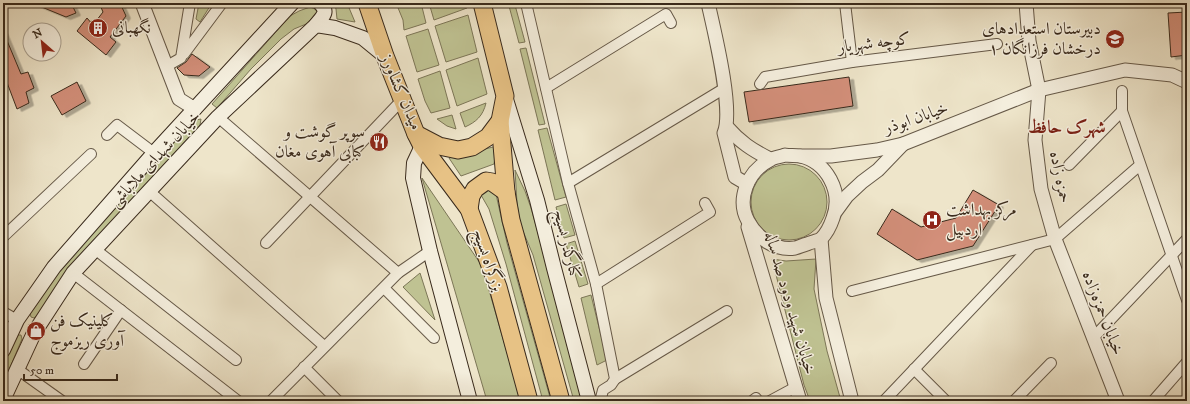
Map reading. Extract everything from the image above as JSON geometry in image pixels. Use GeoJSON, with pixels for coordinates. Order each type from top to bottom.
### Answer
{"type":"FeatureCollection","features":[{"type":"Feature","properties":{"kind":"highway","name":"میدان کشاورز"},"geometry":{"type":"LineString","coordinates":[[367,3],[385,56],[419,140],[458,150],[472,147],[488,137],[500,121],[505,96],[482,3]]}},
{"type":"Feature","properties":{"kind":"highway","name":"بزرگراه بسیج"},"geometry":{"type":"LineString","coordinates":[[500,121],[506,192],[511,220],[561,401]]}},
{"type":"Feature","properties":{"kind":"highway","name":"بزرگراه بسیج"},"geometry":{"type":"LineString","coordinates":[[419,140],[469,209],[498,287],[529,401]]}},
{"type":"Feature","properties":{"kind":"highway"},"geometry":{"type":"LineString","coordinates":[[469,209],[471,196],[475,189],[486,181],[492,182],[506,192]]}},
{"type":"Feature","properties":{"kind":"main road"},"geometry":{"type":"LineString","coordinates":[[289,6],[300,3]]}},
{"type":"Feature","properties":{"kind":"main road"},"geometry":{"type":"LineString","coordinates":[[320,3],[324,8],[325,13],[316,24],[335,28],[363,38],[385,56]]}},
{"type":"Feature","properties":{"kind":"main road","name":"خیابان شهدای ملاباشی"},"geometry":{"type":"LineString","coordinates":[[3,350],[17,320],[54,267],[154,153],[289,6]]}},
{"type":"Feature","properties":{"kind":"main road","name":"خیابان شهدای ملاباشی"},"geometry":{"type":"LineString","coordinates":[[3,400],[34,332],[73,273],[218,117],[316,24]]}},
{"type":"Feature","properties":{"kind":"main road","name":"کنارگذر بسیج"},"geometry":{"type":"LineString","coordinates":[[505,96],[537,200],[589,401]]}},
{"type":"Feature","properties":{"kind":"main road"},"geometry":{"type":"LineString","coordinates":[[195,110],[205,116],[218,117]]}},
{"type":"Feature","properties":{"kind":"main road"},"geometry":{"type":"LineString","coordinates":[[419,140],[414,163],[413,178],[430,251],[470,401]]}},
{"type":"Feature","properties":{"kind":"main road"},"geometry":{"type":"LineString","coordinates":[[17,320],[34,332]]}},
{"type":"Feature","properties":{"kind":"street"},"geometry":{"type":"LineString","coordinates":[[142,3],[179,99],[195,110]]}},
{"type":"Feature","properties":{"kind":"street"},"geometry":{"type":"LineString","coordinates":[[181,58],[190,3]]}},
{"type":"Feature","properties":{"kind":"street"},"geometry":{"type":"LineString","coordinates":[[167,66],[181,58],[222,3]]}},
{"type":"Feature","properties":{"kind":"street"},"geometry":{"type":"LineString","coordinates":[[526,3],[568,182],[596,284],[615,379]]}},
{"type":"Feature","properties":{"kind":"street"},"geometry":{"type":"LineString","coordinates":[[708,3],[725,88],[727,127],[724,133],[734,177],[747,184]]}},
{"type":"Feature","properties":{"kind":"street"},"geometry":{"type":"LineString","coordinates":[[845,3],[852,62]]}},
{"type":"Feature","properties":{"kind":"street","name":"حمزه زاده"},"geometry":{"type":"LineString","coordinates":[[1026,3],[1030,41],[1039,90],[1035,140],[1041,189],[1055,239]]}},
{"type":"Feature","properties":{"kind":"street"},"geometry":{"type":"LineString","coordinates":[[546,88],[666,14],[671,23]]}},
{"type":"Feature","properties":{"kind":"street","name":"کوچه شهریار"},"geometry":{"type":"LineString","coordinates":[[760,84],[765,77],[852,62],[997,44]]}},
{"type":"Feature","properties":{"kind":"street","name":"خیابان ابوذر"},"geometry":{"type":"LineString","coordinates":[[800,156],[832,156],[877,150],[903,144],[1039,90],[1125,70],[1172,75],[1187,82]]}},
{"type":"Feature","properties":{"kind":"street"},"geometry":{"type":"LineString","coordinates":[[568,182],[725,88]]}},
{"type":"Feature","properties":{"kind":"street"},"geometry":{"type":"LineString","coordinates":[[1122,91],[1122,111],[1187,300]]}},
{"type":"Feature","properties":{"kind":"street"},"geometry":{"type":"LineString","coordinates":[[266,243],[402,100]]}},
{"type":"Feature","properties":{"kind":"street"},"geometry":{"type":"LineString","coordinates":[[1069,165],[1122,111]]}},
{"type":"Feature","properties":{"kind":"street"},"geometry":{"type":"LineString","coordinates":[[218,117],[398,273]]}},
{"type":"Feature","properties":{"kind":"street"},"geometry":{"type":"LineString","coordinates":[[108,135],[117,125],[154,153]]}},
{"type":"Feature","properties":{"kind":"street"},"geometry":{"type":"LineString","coordinates":[[727,127],[747,146],[770,159]]}},
{"type":"Feature","properties":{"kind":"street"},"geometry":{"type":"LineString","coordinates":[[836,211],[836,196],[833,183],[825,171],[814,161],[800,156],[785,155],[770,159],[758,168],[751,176],[743,196],[745,216],[752,230],[764,241],[779,247],[795,248],[821,239],[831,224],[836,211],[847,196],[878,170],[903,144]]}},
{"type":"Feature","properties":{"kind":"street"},"geometry":{"type":"LineString","coordinates":[[3,237],[90,154]]}},
{"type":"Feature","properties":{"kind":"street"},"geometry":{"type":"LineString","coordinates":[[852,291],[1055,239],[1140,164]]}},
{"type":"Feature","properties":{"kind":"street"},"geometry":{"type":"LineString","coordinates":[[150,190],[324,346]]}},
{"type":"Feature","properties":{"kind":"street"},"geometry":{"type":"LineString","coordinates":[[596,284],[710,212],[705,203]]}},
{"type":"Feature","properties":{"kind":"street","name":"خیابان شهید ودود صد ساله"},"geometry":{"type":"LineString","coordinates":[[745,216],[800,401]]}},
{"type":"Feature","properties":{"kind":"street","name":"خیابان شهید ودود صد ساله"},"geometry":{"type":"LineString","coordinates":[[821,239],[826,298],[852,401]]}},
{"type":"Feature","properties":{"kind":"street","name":"خیابان حمزه‌زاده"},"geometry":{"type":"LineString","coordinates":[[1055,239],[1118,401]]}},
{"type":"Feature","properties":{"kind":"street"},"geometry":{"type":"LineString","coordinates":[[1093,338],[1187,239]]}},
{"type":"Feature","properties":{"kind":"street"},"geometry":{"type":"LineString","coordinates":[[884,401],[1032,245]]}},
{"type":"Feature","properties":{"kind":"street"},"geometry":{"type":"LineString","coordinates":[[96,250],[236,360]]}},
{"type":"Feature","properties":{"kind":"street"},"geometry":{"type":"LineString","coordinates":[[271,401],[398,273],[430,251]]}},
{"type":"Feature","properties":{"kind":"street"},"geometry":{"type":"LineString","coordinates":[[73,273],[238,401]]}},
{"type":"Feature","properties":{"kind":"street"},"geometry":{"type":"LineString","coordinates":[[384,288],[434,338]]}},
{"type":"Feature","properties":{"kind":"street"},"geometry":{"type":"LineString","coordinates":[[84,364],[121,310]]}},
{"type":"Feature","properties":{"kind":"street"},"geometry":{"type":"LineString","coordinates":[[602,401],[600,398],[603,390],[611,385],[615,379],[727,311]]}},
{"type":"Feature","properties":{"kind":"street"},"geometry":{"type":"LineString","coordinates":[[3,312],[17,320]]}},
{"type":"Feature","properties":{"kind":"street"},"geometry":{"type":"LineString","coordinates":[[1153,401],[1187,362]]}},
{"type":"Feature","properties":{"kind":"street"},"geometry":{"type":"LineString","coordinates":[[1014,401],[1051,363]]}},
{"type":"Feature","properties":{"kind":"street"},"geometry":{"type":"LineString","coordinates":[[304,367],[338,401]]}},
{"type":"Feature","properties":{"kind":"street"},"geometry":{"type":"LineString","coordinates":[[17,369],[62,401]]}},
{"type":"Feature","properties":{"kind":"street"},"geometry":{"type":"LineString","coordinates":[[914,369],[946,401]]}},
{"type":"Feature","properties":{"kind":"street"},"geometry":{"type":"LineString","coordinates":[[770,401],[796,387]]}},
{"type":"Feature","properties":{"kind":"street"},"geometry":{"type":"LineString","coordinates":[[752,401],[756,398],[758,401]]}},
{"type":"Feature","properties":{"kind":"green space"},"geometry":{"type":"Polygon","coordinates":[[[199,3],[212,3],[200,22],[196,19],[199,3]]]}},
{"type":"Feature","properties":{"kind":"green space"},"geometry":{"type":"Polygon","coordinates":[[[334,3],[347,3],[355,22],[337,19],[334,3]]]}},
{"type":"Feature","properties":{"kind":"green space"},"geometry":{"type":"Polygon","coordinates":[[[396,3],[421,3],[426,23],[404,30],[403,20],[396,3]]]}},
{"type":"Feature","properties":{"kind":"green space"},"geometry":{"type":"Polygon","coordinates":[[[429,3],[466,3],[467,8],[434,20],[429,3]]]}},
{"type":"Feature","properties":{"kind":"green space"},"geometry":{"type":"Polygon","coordinates":[[[515,5],[525,42],[519,43],[509,6],[515,5]]]}},
{"type":"Feature","properties":{"kind":"green space"},"geometry":{"type":"Polygon","coordinates":[[[310,7],[315,9],[317,12],[316,20],[294,29],[281,39],[251,69],[217,108],[212,104],[290,16],[310,7]]]}},
{"type":"Feature","properties":{"kind":"green space"},"geometry":{"type":"Polygon","coordinates":[[[468,15],[477,52],[446,62],[435,26],[468,15]]]}},
{"type":"Feature","properties":{"kind":"green space"},"geometry":{"type":"Polygon","coordinates":[[[428,29],[439,65],[417,72],[406,36],[428,29]]]}},
{"type":"Feature","properties":{"kind":"green space"},"geometry":{"type":"Polygon","coordinates":[[[526,48],[545,124],[539,125],[520,49],[526,48]]]}},
{"type":"Feature","properties":{"kind":"green space"},"geometry":{"type":"Polygon","coordinates":[[[478,58],[487,94],[457,106],[446,70],[478,58]]]}},
{"type":"Feature","properties":{"kind":"green space"},"geometry":{"type":"Polygon","coordinates":[[[440,71],[450,108],[431,113],[425,101],[418,79],[440,71]]]}},
{"type":"Feature","properties":{"kind":"green space"},"geometry":{"type":"Polygon","coordinates":[[[486,103],[483,112],[478,118],[465,127],[460,113],[486,103]]]}},
{"type":"Feature","properties":{"kind":"green space"},"geometry":{"type":"Polygon","coordinates":[[[452,115],[456,129],[447,126],[437,119],[452,115]]]}},
{"type":"Feature","properties":{"kind":"green space"},"geometry":{"type":"Polygon","coordinates":[[[201,119],[197,130],[37,315],[34,318],[31,317],[30,313],[60,266],[191,121],[201,119]]]}},
{"type":"Feature","properties":{"kind":"green space"},"geometry":{"type":"Polygon","coordinates":[[[547,128],[566,197],[555,200],[538,130],[547,128]]]}},
{"type":"Feature","properties":{"kind":"green space"},"geometry":{"type":"Polygon","coordinates":[[[497,146],[494,164],[461,176],[449,158],[497,146]]]}},
{"type":"Feature","properties":{"kind":"green space"},"geometry":{"type":"Polygon","coordinates":[[[789,164],[803,167],[816,175],[824,188],[827,202],[824,216],[816,229],[803,237],[789,240],[775,237],[762,229],[754,216],[751,202],[754,188],[762,175],[775,167],[789,164]]]}},
{"type":"Feature","properties":{"kind":"green space"},"geometry":{"type":"Polygon","coordinates":[[[515,170],[531,208],[585,401],[574,401],[533,255],[520,224],[515,170]]]}},
{"type":"Feature","properties":{"kind":"green space"},"geometry":{"type":"Polygon","coordinates":[[[422,178],[482,266],[521,401],[487,401],[422,178]]]}},
{"type":"Feature","properties":{"kind":"green space"},"geometry":{"type":"Polygon","coordinates":[[[483,188],[495,190],[507,243],[551,401],[543,401],[506,264],[489,209],[481,195],[483,188]]]}},
{"type":"Feature","properties":{"kind":"green space"},"geometry":{"type":"Polygon","coordinates":[[[566,204],[575,235],[564,238],[556,207],[566,204]]]}},
{"type":"Feature","properties":{"kind":"green space"},"geometry":{"type":"Polygon","coordinates":[[[575,241],[588,284],[579,287],[566,244],[575,241]]]}},
{"type":"Feature","properties":{"kind":"green space"},"geometry":{"type":"Polygon","coordinates":[[[772,259],[786,261],[816,259],[814,289],[827,351],[841,401],[810,401],[804,385],[772,259]]]}},
{"type":"Feature","properties":{"kind":"green space"},"geometry":{"type":"Polygon","coordinates":[[[420,273],[435,320],[403,287],[420,273]]]}},
{"type":"Feature","properties":{"kind":"green space"},"geometry":{"type":"Polygon","coordinates":[[[591,295],[607,360],[597,365],[581,298],[591,295]]]}},
{"type":"Feature","properties":{"kind":"green space"},"geometry":{"type":"Polygon","coordinates":[[[17,335],[21,335],[22,339],[3,384],[3,362],[17,335]]]}},
{"type":"Feature","properties":{"kind":"building"},"geometry":{"type":"Polygon","coordinates":[[[32,3],[71,3],[76,13],[66,17],[32,3]]]}},
{"type":"Feature","properties":{"kind":"building","name":"نگهبانی"},"geometry":{"type":"Polygon","coordinates":[[[106,3],[120,3],[126,16],[110,37],[116,42],[106,55],[77,31],[87,18],[93,25],[103,12],[100,5],[106,3]]]}},
{"type":"Feature","properties":{"kind":"building"},"geometry":{"type":"Polygon","coordinates":[[[1187,12],[1187,55],[1171,57],[1168,13],[1187,12]]]}},
{"type":"Feature","properties":{"kind":"building"},"geometry":{"type":"Polygon","coordinates":[[[3,31],[21,74],[28,72],[34,88],[26,92],[29,103],[17,109],[3,72],[3,31]]]}},
{"type":"Feature","properties":{"kind":"building"},"geometry":{"type":"Polygon","coordinates":[[[192,54],[210,67],[199,76],[184,75],[177,68],[186,62],[192,54]]]}},
{"type":"Feature","properties":{"kind":"building"},"geometry":{"type":"Polygon","coordinates":[[[849,77],[853,106],[749,122],[744,92],[849,77]]]}},
{"type":"Feature","properties":{"kind":"building"},"geometry":{"type":"Polygon","coordinates":[[[77,82],[86,101],[62,115],[51,96],[77,82]]]}},
{"type":"Feature","properties":{"kind":"building"},"geometry":{"type":"Polygon","coordinates":[[[973,190],[999,205],[973,246],[917,260],[877,234],[892,209],[921,227],[956,218],[973,190]]]}},
{"type":"Feature","properties":{"kind":"place","name":"نگهبانی"},"geometry":{"type":"Point","coordinates":[98,28]}},
{"type":"Feature","properties":{"kind":"place","name":"دبیرستان استعدادهای درخشان فرزانگان ۱"},"geometry":{"type":"Point","coordinates":[1115,39]}},
{"type":"Feature","properties":{"kind":"place","name":"سوپر گوشت و کبابی آهوی مغان"},"geometry":{"type":"Point","coordinates":[379,142]}},
{"type":"Feature","properties":{"kind":"place","name":"مرکز بهداشت اردبیل"},"geometry":{"type":"Point","coordinates":[932,220]}},
{"type":"Feature","properties":{"kind":"place","name":"کلینیک فن آوری ریزموج"},"geometry":{"type":"Point","coordinates":[36,331]}},
{"type":"Feature","properties":{"kind":"district","name":"شهرک حافظ"},"geometry":{"type":"Point","coordinates":[1067,128]}}]}
